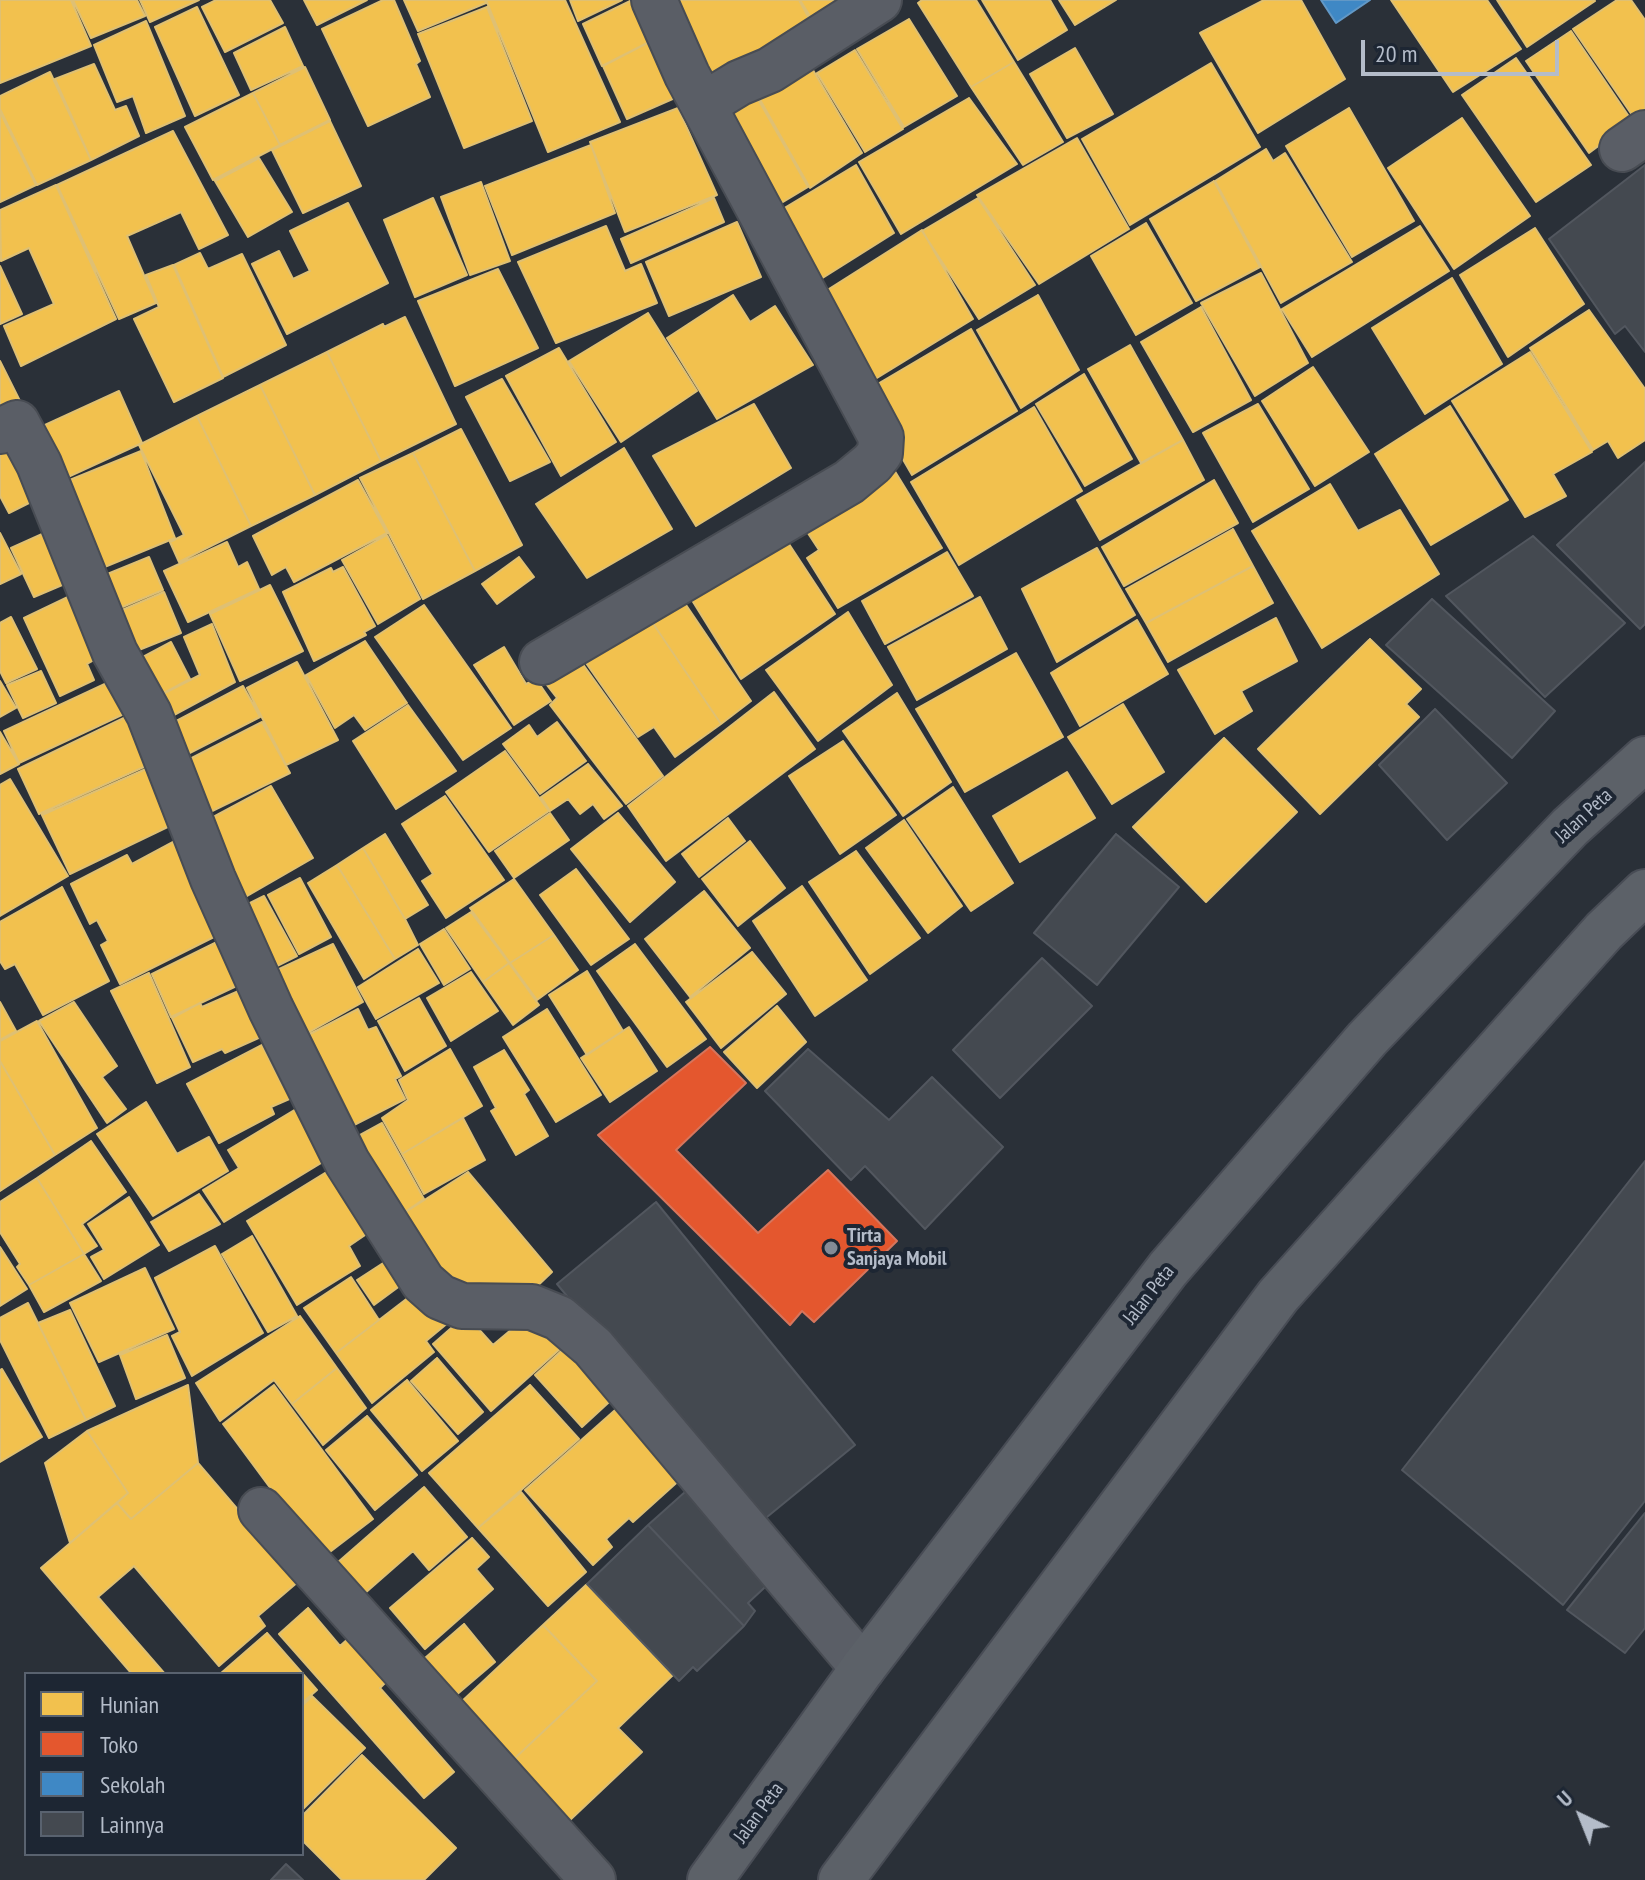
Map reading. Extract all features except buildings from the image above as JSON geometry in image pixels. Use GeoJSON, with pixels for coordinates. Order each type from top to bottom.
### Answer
{"type":"FeatureCollection","features":[{"type":"Feature","properties":{"kind":"main road","name":"Jalan Peta"},"geometry":{"type":"LineString","coordinates":[[710,1880],[863,1668],[1179,1257],[1367,1039],[1570,827],[1645,759]]}},
{"type":"Feature","properties":{"kind":"main road"},"geometry":{"type":"LineString","coordinates":[[841,1880],[1278,1296],[1604,931],[1645,892]]}},
{"type":"Feature","properties":{"kind":"street"},"geometry":{"type":"LineString","coordinates":[[542,662],[849,482],[880,453],[881,437],[703,105],[654,0]]}},
{"type":"Feature","properties":{"kind":"street"},"geometry":{"type":"LineString","coordinates":[[703,105],[739,83],[770,70],[879,0]]}},
{"type":"Feature","properties":{"kind":"street"},"geometry":{"type":"LineString","coordinates":[[0,431],[17,423],[39,464],[115,653],[149,714],[213,879],[271,1009],[347,1162],[423,1282],[440,1297],[462,1306],[532,1307],[559,1318],[593,1347],[863,1668]]}},
{"type":"Feature","properties":{"kind":"street"},"geometry":{"type":"LineString","coordinates":[[261,1510],[593,1880]]}},
{"type":"Feature","properties":{"kind":"place","name":"Tirta Sanjaya Mobil"},"geometry":{"type":"Point","coordinates":[831,1248]}}]}
